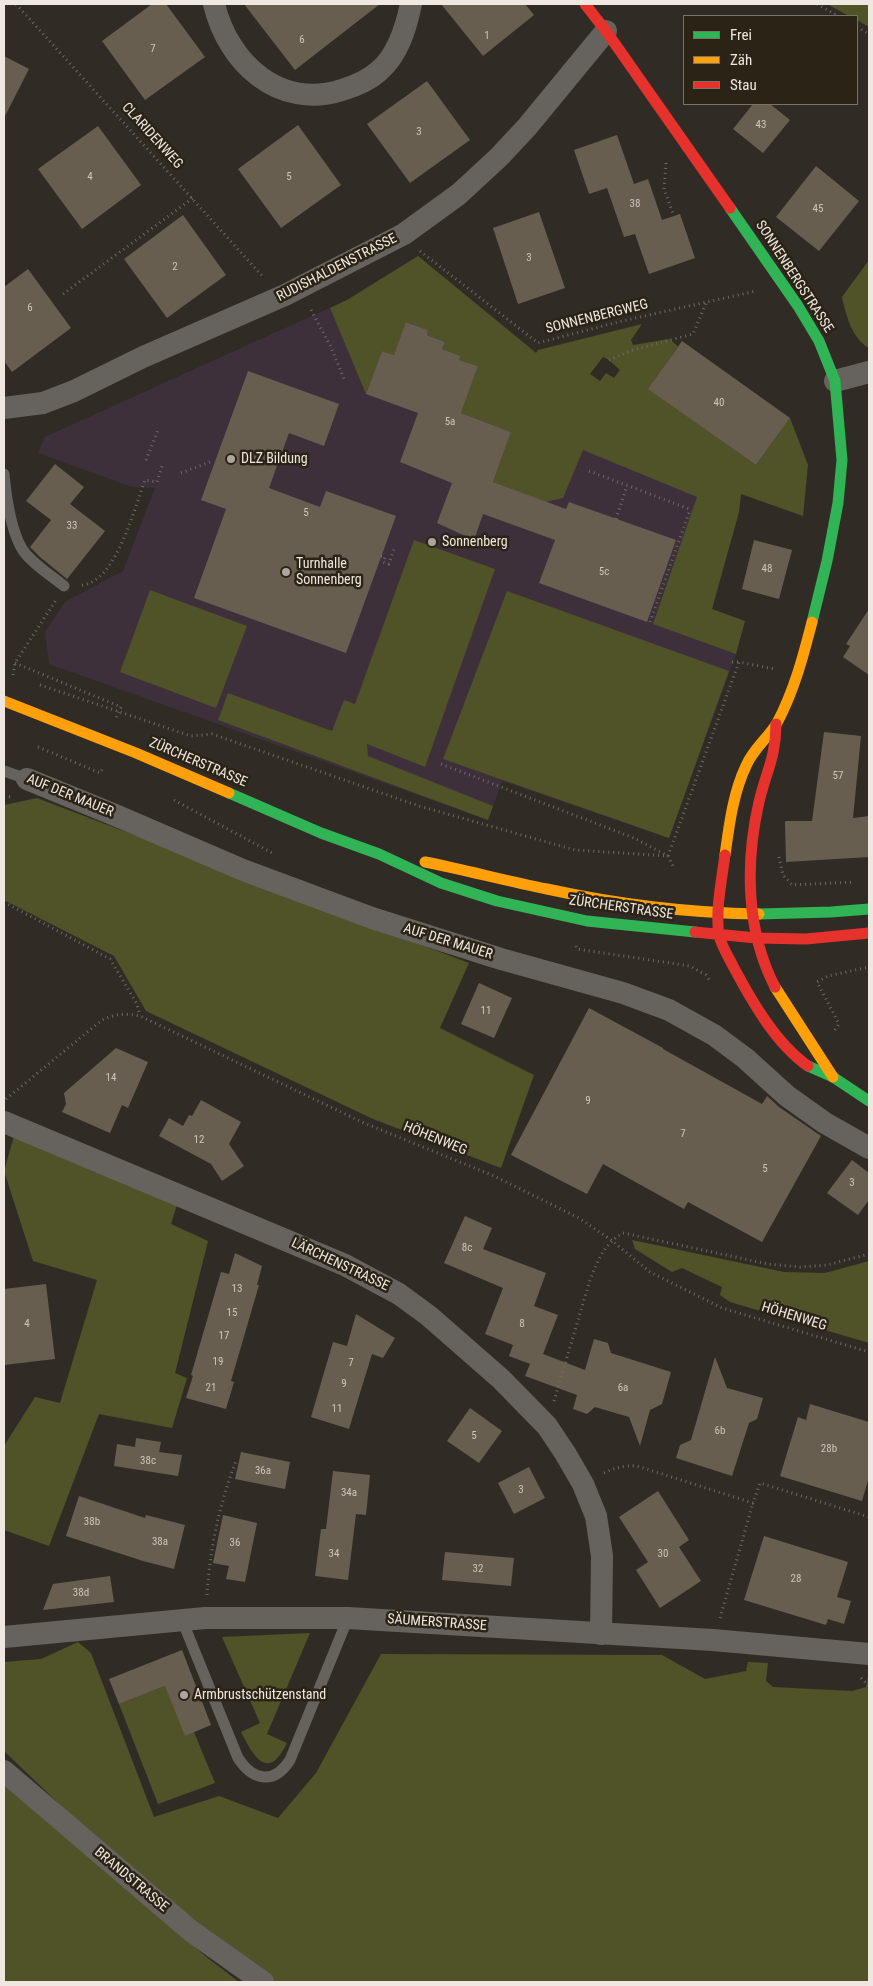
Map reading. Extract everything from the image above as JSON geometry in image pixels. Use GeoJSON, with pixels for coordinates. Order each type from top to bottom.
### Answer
{"type":"FeatureCollection","features":[{"type":"Feature","properties":{"kind":"main road","name":"SONNENBERGSTRASSE"},"geometry":{"type":"LineString","coordinates":[[585,4],[606,31],[798,306],[819,341],[836,381],[842,460],[838,503],[827,561],[799,673],[776,724],[752,754],[739,785],[729,829],[718,912],[719,935]]}},
{"type":"Feature","properties":{"kind":"main road","name":"ZÜRCHERSTRASSE"},"geometry":{"type":"LineString","coordinates":[[4,702],[136,753],[321,833],[379,854],[441,883],[497,901],[587,921],[719,935],[806,939],[869,933]]}},
{"type":"Feature","properties":{"kind":"main road","name":"SONNENBERGSTRASSE"},"geometry":{"type":"LineString","coordinates":[[756,938],[752,913],[751,871],[754,832],[760,800],[773,756],[776,724]]}},
{"type":"Feature","properties":{"kind":"main road","name":"ZÜRCHERSTRASSE"},"geometry":{"type":"LineString","coordinates":[[379,854],[445,865],[565,893],[628,903],[718,912],[752,913],[840,911],[869,908]]}},
{"type":"Feature","properties":{"kind":"main road"},"geometry":{"type":"LineString","coordinates":[[719,935],[748,994],[780,1039],[800,1060],[815,1070],[832,1077],[869,1101]]}},
{"type":"Feature","properties":{"kind":"main road"},"geometry":{"type":"LineString","coordinates":[[756,938],[762,960],[776,991],[821,1056],[832,1077]]}},
{"type":"Feature","properties":{"kind":"street"},"geometry":{"type":"LineString","coordinates":[[214,4],[229,42],[254,72],[277,88],[304,95],[328,94],[347,89],[356,86],[379,71],[396,50],[406,27],[411,4]]}},
{"type":"Feature","properties":{"kind":"street","name":"RUDISHALDENSTRASSE"},"geometry":{"type":"LineString","coordinates":[[4,408],[43,403],[74,391],[143,357],[285,295],[404,234],[458,194],[499,157],[528,127],[606,31]]}},
{"type":"Feature","properties":{"kind":"street"},"geometry":{"type":"LineString","coordinates":[[836,381],[869,372]]}},
{"type":"Feature","properties":{"kind":"street","name":"AUF DER MAUER"},"geometry":{"type":"LineString","coordinates":[[27,779],[243,870],[372,918],[622,993],[669,1010],[714,1034],[745,1058],[787,1096],[825,1124],[869,1148]]}},
{"type":"Feature","properties":{"kind":"street","name":"LÄRCHENSTRASSE"},"geometry":{"type":"LineString","coordinates":[[4,1122],[344,1265],[399,1294],[429,1316],[501,1379],[547,1426],[583,1484],[596,1516],[602,1556],[601,1634]]}},
{"type":"Feature","properties":{"kind":"street","name":"SÄUMERSTRASSE"},"geometry":{"type":"LineString","coordinates":[[4,1637],[205,1618],[348,1618],[714,1640],[869,1654]]}},
{"type":"Feature","properties":{"kind":"street","name":"BRANDSTRASSE"},"geometry":{"type":"LineString","coordinates":[[4,1771],[191,1931],[263,1982]]}},
{"type":"Feature","properties":{"kind":"lane"},"geometry":{"type":"LineString","coordinates":[[4,474],[7,503],[21,548],[35,563],[64,586]]}},
{"type":"Feature","properties":{"kind":"lane","name":"AUF DER MAUER"},"geometry":{"type":"LineString","coordinates":[[4,771],[27,779]]}},
{"type":"Feature","properties":{"kind":"lane"},"geometry":{"type":"LineString","coordinates":[[182,1620],[238,1758],[251,1774],[270,1777],[278,1774],[290,1760],[348,1618]]}},
{"type":"Feature","properties":{"kind":"path","name":"CLARIDENWEG"},"geometry":{"type":"LineString","coordinates":[[16,4],[270,284]]}},
{"type":"Feature","properties":{"kind":"path"},"geometry":{"type":"LineString","coordinates":[[817,4],[836,15]]}},
{"type":"Feature","properties":{"kind":"path"},"geometry":{"type":"LineString","coordinates":[[858,28],[869,34]]}},
{"type":"Feature","properties":{"kind":"path"},"geometry":{"type":"LineString","coordinates":[[671,157],[666,164],[664,189],[674,216]]}},
{"type":"Feature","properties":{"kind":"path"},"geometry":{"type":"LineString","coordinates":[[63,294],[193,198]]}},
{"type":"Feature","properties":{"kind":"path","name":"SONNENBERGWEG"},"geometry":{"type":"LineString","coordinates":[[413,246],[538,343],[622,321],[757,291]]}},
{"type":"Feature","properties":{"kind":"path"},"geometry":{"type":"LineString","coordinates":[[609,360],[633,350],[693,334],[706,303]]}},
{"type":"Feature","properties":{"kind":"path"},"geometry":{"type":"LineString","coordinates":[[311,310],[331,346],[344,379]]}},
{"type":"Feature","properties":{"kind":"path"},"geometry":{"type":"LineString","coordinates":[[146,460],[158,430]]}},
{"type":"Feature","properties":{"kind":"path"},"geometry":{"type":"LineString","coordinates":[[181,473],[210,462]]}},
{"type":"Feature","properties":{"kind":"path"},"geometry":{"type":"LineString","coordinates":[[21,678],[12,675],[15,664],[64,586],[91,584],[104,574],[114,560],[145,480],[157,482],[162,466]]}},
{"type":"Feature","properties":{"kind":"path"},"geometry":{"type":"LineString","coordinates":[[588,471],[691,510],[650,622]]}},
{"type":"Feature","properties":{"kind":"path"},"geometry":{"type":"LineString","coordinates":[[616,519],[627,486]]}},
{"type":"Feature","properties":{"kind":"path"},"geometry":{"type":"LineString","coordinates":[[381,556],[385,557],[383,562],[389,564],[394,549]]}},
{"type":"Feature","properties":{"kind":"path"},"geometry":{"type":"LineString","coordinates":[[732,662],[799,673]]}},
{"type":"Feature","properties":{"kind":"path"},"geometry":{"type":"LineString","coordinates":[[668,856],[740,662]]}},
{"type":"Feature","properties":{"kind":"path"},"geometry":{"type":"LineString","coordinates":[[31,682],[191,736],[212,734],[419,806],[575,850],[668,856]]}},
{"type":"Feature","properties":{"kind":"path"},"geometry":{"type":"LineString","coordinates":[[38,747],[100,773]]}},
{"type":"Feature","properties":{"kind":"path"},"geometry":{"type":"LineString","coordinates":[[441,764],[634,838],[668,856],[673,866]]}},
{"type":"Feature","properties":{"kind":"path"},"geometry":{"type":"LineString","coordinates":[[104,767],[112,770]]}},
{"type":"Feature","properties":{"kind":"path"},"geometry":{"type":"LineString","coordinates":[[167,796],[277,856]]}},
{"type":"Feature","properties":{"kind":"path"},"geometry":{"type":"LineString","coordinates":[[778,856],[783,875],[792,885],[860,881]]}},
{"type":"Feature","properties":{"kind":"path"},"geometry":{"type":"LineString","coordinates":[[4,902],[110,959],[137,1004],[140,1016]]}},
{"type":"Feature","properties":{"kind":"path"},"geometry":{"type":"LineString","coordinates":[[575,944],[577,949],[576,955]]}},
{"type":"Feature","properties":{"kind":"path"},"geometry":{"type":"LineString","coordinates":[[577,949],[690,966],[706,975]]}},
{"type":"Feature","properties":{"kind":"path"},"geometry":{"type":"LineString","coordinates":[[698,969],[700,965]]}},
{"type":"Feature","properties":{"kind":"path"},"geometry":{"type":"LineString","coordinates":[[839,1024],[817,982],[828,976],[869,967]]}},
{"type":"Feature","properties":{"kind":"path","name":"HÖHENWEG"},"geometry":{"type":"LineString","coordinates":[[4,1101],[102,1020],[120,1014],[140,1016],[364,1123],[494,1176],[579,1218],[611,1240],[650,1272],[722,1308],[869,1352]]}},
{"type":"Feature","properties":{"kind":"path"},"geometry":{"type":"LineString","coordinates":[[547,1426],[597,1262],[611,1240],[623,1233],[768,1264],[800,1267],[827,1265],[869,1254]]}},
{"type":"Feature","properties":{"kind":"path"},"geometry":{"type":"LineString","coordinates":[[207,1600],[213,1540],[223,1495],[236,1461]]}},
{"type":"Feature","properties":{"kind":"path"},"geometry":{"type":"LineString","coordinates":[[583,1484],[616,1467],[637,1466],[753,1503]]}},
{"type":"Feature","properties":{"kind":"path"},"geometry":{"type":"LineString","coordinates":[[718,1622],[760,1483],[869,1517]]}},
{"type":"Feature","properties":{"kind":"shaded area","name":"Sonnenberg"},"geometry":{"type":"Polygon","coordinates":[[[418,256],[537,353],[741,494],[739,512],[712,609],[745,621],[736,654],[669,838],[502,781],[488,820],[49,664],[45,632],[65,602],[123,571],[155,488],[132,487],[38,453],[45,437],[347,300],[418,256]]]}},
{"type":"Feature","properties":{"kind":"green space"},"geometry":{"type":"Polygon","coordinates":[[[827,4],[869,4],[869,27],[858,21],[858,15],[847,15],[827,4]]]}},
{"type":"Feature","properties":{"kind":"green space"},"geometry":{"type":"Polygon","coordinates":[[[418,256],[536,353],[538,350],[642,324],[631,340],[633,345],[669,339],[678,346],[649,389],[756,465],[790,418],[808,465],[803,516],[741,494],[739,512],[712,609],[745,621],[736,654],[653,624],[697,497],[583,450],[563,498],[545,502],[493,482],[511,432],[461,413],[478,366],[459,360],[461,356],[442,349],[445,342],[427,335],[428,330],[407,322],[394,355],[382,351],[366,394],[330,308],[347,300],[418,256]],[[603,357],[590,374],[600,381],[606,373],[614,378],[620,370],[603,357]]]}},
{"type":"Feature","properties":{"kind":"green space"},"geometry":{"type":"Polygon","coordinates":[[[869,260],[869,348],[854,333],[842,297],[869,260]]]}},
{"type":"Feature","properties":{"kind":"green space"},"geometry":{"type":"Polygon","coordinates":[[[414,540],[495,569],[425,767],[367,744],[368,756],[493,806],[488,820],[218,720],[228,693],[332,731],[344,700],[355,704],[414,540]]]}},
{"type":"Feature","properties":{"kind":"green space"},"geometry":{"type":"Polygon","coordinates":[[[150,590],[247,626],[216,708],[120,672],[150,590]]]}},
{"type":"Feature","properties":{"kind":"green space"},"geometry":{"type":"Polygon","coordinates":[[[507,591],[729,671],[669,838],[443,759],[507,591]]]}},
{"type":"Feature","properties":{"kind":"green space"},"geometry":{"type":"Polygon","coordinates":[[[37,798],[469,963],[440,1028],[534,1075],[501,1168],[373,1119],[146,1011],[114,956],[4,900],[4,805],[37,798]]]}},
{"type":"Feature","properties":{"kind":"green space"},"geometry":{"type":"Polygon","coordinates":[[[14,1136],[177,1205],[171,1224],[208,1241],[175,1373],[187,1378],[172,1428],[99,1414],[49,1546],[4,1530],[4,1446],[35,1397],[60,1403],[97,1280],[33,1261],[4,1171],[14,1136]]]}},
{"type":"Feature","properties":{"kind":"green space"},"geometry":{"type":"Polygon","coordinates":[[[632,1240],[784,1272],[825,1273],[869,1261],[869,1343],[730,1302],[720,1295],[722,1287],[682,1268],[672,1272],[635,1249],[632,1240]]]}},
{"type":"Feature","properties":{"kind":"green space"},"geometry":{"type":"Polygon","coordinates":[[[310,1633],[267,1734],[287,1743],[274,1761],[268,1763],[262,1761],[256,1757],[241,1732],[260,1723],[222,1637],[310,1633]]]}},
{"type":"Feature","properties":{"kind":"green space"},"geometry":{"type":"Polygon","coordinates":[[[78,1642],[91,1653],[154,1817],[219,1796],[278,1818],[316,1773],[381,1654],[662,1655],[705,1679],[746,1671],[748,1662],[768,1663],[766,1681],[773,1687],[852,1691],[866,1687],[869,1670],[869,1982],[270,1982],[106,1849],[4,1751],[4,1662],[41,1659],[78,1642]]]}},
{"type":"Feature","properties":{"kind":"green space"},"geometry":{"type":"Polygon","coordinates":[[[165,1686],[194,1732],[215,1783],[158,1804],[119,1704],[165,1686]]]}},
{"type":"Feature","properties":{"kind":"green space"},"geometry":{"type":"Polygon","coordinates":[[[4,1784],[209,1959],[239,1982],[4,1982],[4,1784]]]}},
{"type":"Feature","properties":{"kind":"building"},"geometry":{"type":"Polygon","coordinates":[[[152,4],[166,4],[205,57],[145,100],[102,41],[152,4]]]}},
{"type":"Feature","properties":{"kind":"building"},"geometry":{"type":"Polygon","coordinates":[[[244,4],[380,4],[295,70],[244,4]]]}},
{"type":"Feature","properties":{"kind":"building"},"geometry":{"type":"Polygon","coordinates":[[[441,4],[525,4],[534,15],[483,56],[441,4]]]}},
{"type":"Feature","properties":{"kind":"building"},"geometry":{"type":"Polygon","coordinates":[[[4,56],[29,69],[4,118],[4,56]]]}},
{"type":"Feature","properties":{"kind":"building"},"geometry":{"type":"Polygon","coordinates":[[[427,81],[470,140],[410,183],[367,124],[427,81]]]}},
{"type":"Feature","properties":{"kind":"building"},"geometry":{"type":"Polygon","coordinates":[[[752,105],[771,105],[790,120],[763,153],[733,129],[752,105]]]}},
{"type":"Feature","properties":{"kind":"building"},"geometry":{"type":"Polygon","coordinates":[[[298,125],[341,185],[281,228],[238,169],[298,125]]]}},
{"type":"Feature","properties":{"kind":"building"},"geometry":{"type":"Polygon","coordinates":[[[98,126],[141,185],[82,229],[38,169],[98,126]]]}},
{"type":"Feature","properties":{"kind":"building"},"geometry":{"type":"Polygon","coordinates":[[[617,135],[634,184],[648,179],[662,220],[680,214],[695,258],[649,274],[635,234],[624,237],[607,188],[589,194],[574,150],[617,135]]]}},
{"type":"Feature","properties":{"kind":"building"},"geometry":{"type":"Polygon","coordinates":[[[816,166],[859,201],[819,251],[776,217],[816,166]]]}},
{"type":"Feature","properties":{"kind":"building"},"geometry":{"type":"Polygon","coordinates":[[[539,212],[565,288],[518,304],[493,228],[539,212]]]}},
{"type":"Feature","properties":{"kind":"building"},"geometry":{"type":"Polygon","coordinates":[[[183,215],[226,275],[167,318],[124,259],[183,215]]]}},
{"type":"Feature","properties":{"kind":"building"},"geometry":{"type":"Polygon","coordinates":[[[28,269],[71,328],[12,372],[4,361],[4,287],[28,269]]]}},
{"type":"Feature","properties":{"kind":"building"},"geometry":{"type":"Polygon","coordinates":[[[406,322],[428,330],[427,335],[445,342],[442,349],[461,356],[459,360],[478,366],[461,413],[511,432],[493,482],[566,509],[569,502],[676,540],[647,622],[539,583],[555,540],[483,514],[474,540],[437,523],[452,483],[400,462],[418,413],[366,394],[382,351],[394,355],[406,322]]]}},
{"type":"Feature","properties":{"kind":"building"},"geometry":{"type":"Polygon","coordinates":[[[682,341],[790,418],[756,465],[648,389],[682,341]]]}},
{"type":"Feature","properties":{"kind":"building"},"geometry":{"type":"Polygon","coordinates":[[[248,371],[339,404],[324,446],[289,433],[269,488],[320,507],[326,491],[396,516],[346,653],[194,598],[226,509],[201,500],[248,371]]]}},
{"type":"Feature","properties":{"kind":"building"},"geometry":{"type":"Polygon","coordinates":[[[55,464],[84,487],[70,504],[105,531],[67,579],[30,547],[51,520],[26,501],[55,464]]]}},
{"type":"Feature","properties":{"kind":"building"},"geometry":{"type":"Polygon","coordinates":[[[754,540],[792,550],[779,599],[742,589],[754,540]]]}},
{"type":"Feature","properties":{"kind":"building"},"geometry":{"type":"Polygon","coordinates":[[[869,609],[869,675],[843,657],[850,646],[846,644],[869,609]]]}},
{"type":"Feature","properties":{"kind":"building"},"geometry":{"type":"Polygon","coordinates":[[[824,732],[861,736],[853,818],[869,816],[869,857],[786,862],[785,821],[812,821],[824,732]]]}},
{"type":"Feature","properties":{"kind":"building"},"geometry":{"type":"Polygon","coordinates":[[[479,983],[512,998],[494,1038],[461,1024],[479,983]]]}},
{"type":"Feature","properties":{"kind":"building"},"geometry":{"type":"Polygon","coordinates":[[[589,1008],[762,1104],[767,1096],[779,1107],[821,1136],[762,1242],[688,1202],[684,1209],[603,1164],[587,1194],[511,1155],[589,1008]]]}},
{"type":"Feature","properties":{"kind":"building"},"geometry":{"type":"Polygon","coordinates":[[[116,1048],[148,1062],[128,1108],[122,1105],[110,1133],[62,1112],[66,1104],[64,1093],[116,1048]]]}},
{"type":"Feature","properties":{"kind":"building"},"geometry":{"type":"Polygon","coordinates":[[[201,1100],[241,1122],[229,1144],[244,1166],[222,1181],[211,1164],[159,1136],[169,1118],[183,1126],[189,1115],[192,1116],[201,1100]]]}},
{"type":"Feature","properties":{"kind":"building"},"geometry":{"type":"Polygon","coordinates":[[[852,1160],[869,1173],[869,1200],[858,1215],[827,1193],[852,1160]]]}},
{"type":"Feature","properties":{"kind":"building"},"geometry":{"type":"Polygon","coordinates":[[[465,1216],[492,1228],[483,1249],[546,1273],[534,1306],[558,1315],[543,1354],[585,1370],[594,1339],[608,1343],[611,1353],[671,1372],[662,1404],[650,1410],[640,1446],[629,1417],[595,1407],[587,1414],[573,1409],[577,1395],[525,1376],[530,1364],[509,1356],[513,1345],[485,1334],[503,1288],[444,1263],[465,1216]]]}},
{"type":"Feature","properties":{"kind":"building"},"geometry":{"type":"Polygon","coordinates":[[[235,1253],[262,1266],[257,1285],[259,1285],[231,1381],[234,1382],[226,1409],[186,1398],[221,1272],[229,1274],[235,1253]]]}},
{"type":"Feature","properties":{"kind":"building"},"geometry":{"type":"Polygon","coordinates":[[[46,1284],[55,1359],[4,1365],[4,1289],[46,1284]]]}},
{"type":"Feature","properties":{"kind":"building"},"geometry":{"type":"Polygon","coordinates":[[[356,1314],[395,1338],[383,1358],[372,1354],[349,1429],[311,1417],[333,1342],[347,1346],[356,1314]]]}},
{"type":"Feature","properties":{"kind":"building"},"geometry":{"type":"Polygon","coordinates":[[[715,1357],[727,1388],[763,1398],[757,1419],[749,1423],[732,1476],[676,1458],[680,1445],[691,1440],[715,1357]]]}},
{"type":"Feature","properties":{"kind":"building"},"geometry":{"type":"Polygon","coordinates":[[[810,1404],[869,1422],[869,1477],[862,1501],[780,1476],[798,1417],[806,1420],[810,1404]]]}},
{"type":"Feature","properties":{"kind":"building"},"geometry":{"type":"Polygon","coordinates":[[[470,1408],[502,1431],[479,1463],[447,1441],[470,1408]]]}},
{"type":"Feature","properties":{"kind":"building"},"geometry":{"type":"Polygon","coordinates":[[[136,1438],[161,1442],[159,1452],[182,1455],[178,1476],[114,1466],[117,1444],[135,1447],[136,1438]]]}},
{"type":"Feature","properties":{"kind":"building"},"geometry":{"type":"Polygon","coordinates":[[[241,1452],[290,1462],[285,1489],[235,1479],[241,1452]]]}},
{"type":"Feature","properties":{"kind":"building"},"geometry":{"type":"Polygon","coordinates":[[[529,1467],[545,1498],[514,1514],[498,1483],[529,1467]]]}},
{"type":"Feature","properties":{"kind":"building"},"geometry":{"type":"Polygon","coordinates":[[[333,1471],[370,1475],[366,1515],[356,1514],[348,1580],[315,1576],[321,1529],[326,1529],[333,1471]]]}},
{"type":"Feature","properties":{"kind":"building"},"geometry":{"type":"Polygon","coordinates":[[[658,1491],[689,1540],[679,1547],[701,1581],[660,1608],[636,1570],[648,1562],[619,1517],[658,1491]]]}},
{"type":"Feature","properties":{"kind":"building"},"geometry":{"type":"Polygon","coordinates":[[[79,1496],[145,1518],[146,1515],[185,1525],[174,1569],[66,1536],[79,1496]]]}},
{"type":"Feature","properties":{"kind":"building"},"geometry":{"type":"Polygon","coordinates":[[[223,1515],[257,1523],[245,1582],[226,1579],[229,1566],[213,1563],[223,1515]]]}},
{"type":"Feature","properties":{"kind":"building"},"geometry":{"type":"Polygon","coordinates":[[[764,1536],[848,1562],[837,1597],[851,1601],[844,1624],[828,1619],[826,1625],[744,1600],[764,1536]]]}},
{"type":"Feature","properties":{"kind":"building"},"geometry":{"type":"Polygon","coordinates":[[[445,1552],[514,1558],[511,1586],[442,1580],[445,1552]]]}},
{"type":"Feature","properties":{"kind":"building"},"geometry":{"type":"Polygon","coordinates":[[[110,1576],[114,1602],[43,1610],[53,1584],[110,1576]]]}},
{"type":"Feature","properties":{"kind":"building","name":"Armbrustschützenstand"},"geometry":{"type":"Polygon","coordinates":[[[182,1650],[211,1725],[185,1736],[165,1686],[119,1704],[109,1679],[182,1650]]]}},
{"type":"Feature","properties":{"kind":"traffic: fast"},"geometry":{"type":"LineString","coordinates":[[730,208],[798,306],[819,341],[835,381],[842,460],[838,503],[827,561],[812,622]]}},
{"type":"Feature","properties":{"kind":"traffic: fast"},"geometry":{"type":"LineString","coordinates":[[229,793],[321,833],[379,854],[441,883],[497,901],[587,921],[695,932]]}},
{"type":"Feature","properties":{"kind":"traffic: fast"},"geometry":{"type":"LineString","coordinates":[[759,914],[869,909]]}},
{"type":"Feature","properties":{"kind":"traffic: fast"},"geometry":{"type":"LineString","coordinates":[[808,1066],[833,1077],[869,1101]]}},
{"type":"Feature","properties":{"kind":"traffic: slow"},"geometry":{"type":"LineString","coordinates":[[725,855],[732,810],[742,776],[749,760],[777,723],[783,711],[798,674],[812,622]]}},
{"type":"Feature","properties":{"kind":"traffic: slow"},"geometry":{"type":"LineString","coordinates":[[4,701],[136,753],[229,793]]}},
{"type":"Feature","properties":{"kind":"traffic: slow"},"geometry":{"type":"LineString","coordinates":[[425,862],[532,886],[626,903],[679,910],[759,914]]}},
{"type":"Feature","properties":{"kind":"traffic: slow"},"geometry":{"type":"LineString","coordinates":[[775,987],[833,1077]]}},
{"type":"Feature","properties":{"kind":"traffic: jam"},"geometry":{"type":"LineString","coordinates":[[585,4],[730,208]]}},
{"type":"Feature","properties":{"kind":"traffic: jam"},"geometry":{"type":"LineString","coordinates":[[775,987],[758,943],[751,896],[750,873],[754,825],[774,746],[776,724]]}},
{"type":"Feature","properties":{"kind":"traffic: jam"},"geometry":{"type":"LineString","coordinates":[[725,855],[718,916],[721,943],[765,1021],[785,1046],[808,1066]]}},
{"type":"Feature","properties":{"kind":"traffic: jam"},"geometry":{"type":"LineString","coordinates":[[695,932],[756,938],[806,939],[869,933]]}},
{"type":"Feature","properties":{"kind":"place","name":"DLZ Bildung"},"geometry":{"type":"Point","coordinates":[231,459]}},
{"type":"Feature","properties":{"kind":"place","name":"Sonnenberg"},"geometry":{"type":"Point","coordinates":[432,542]}},
{"type":"Feature","properties":{"kind":"place","name":"Turnhalle Sonnenberg"},"geometry":{"type":"Point","coordinates":[286,572]}},
{"type":"Feature","properties":{"kind":"place","name":"Armbrustschützenstand"},"geometry":{"type":"Point","coordinates":[184,1695]}}]}
